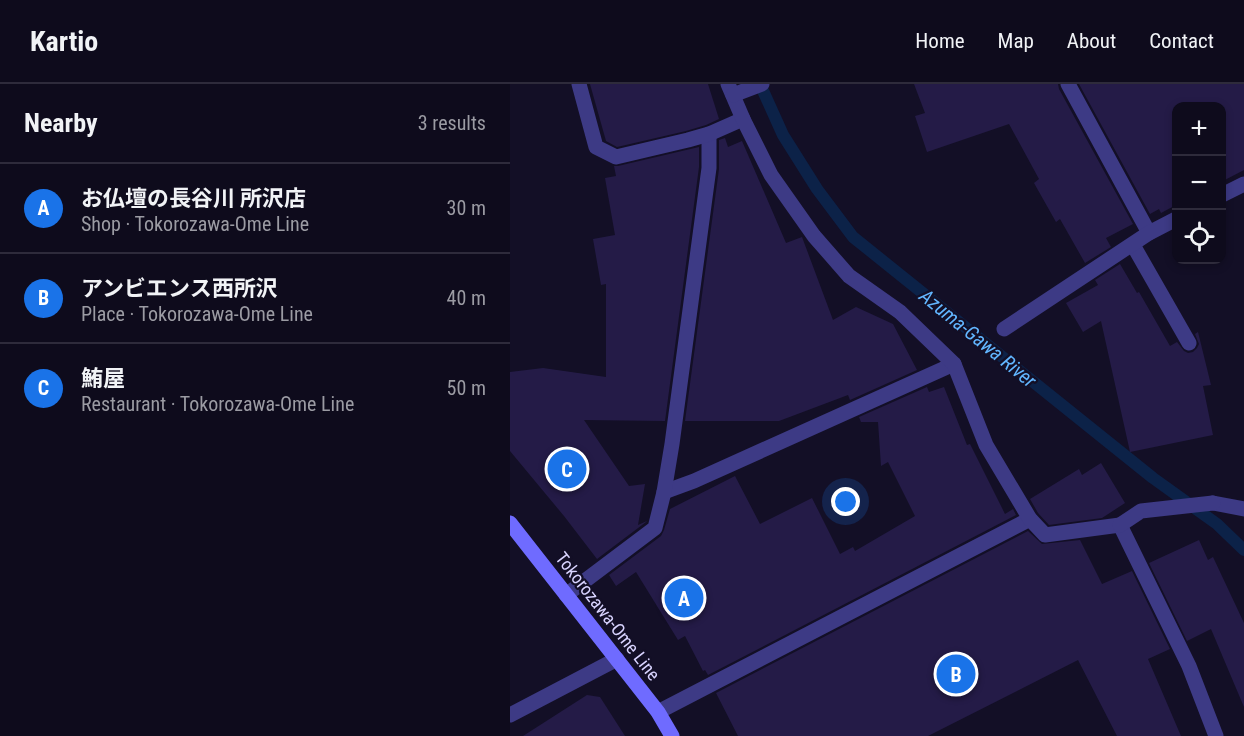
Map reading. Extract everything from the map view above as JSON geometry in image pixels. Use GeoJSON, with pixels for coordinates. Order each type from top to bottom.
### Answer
{"type":"FeatureCollection","features":[{"type":"Feature","properties":{"kind":"main road","name":"Tokorozawa-Ome Line"},"geometry":{"type":"LineString","coordinates":[[510,523],[658,712],[672,736]]}},
{"type":"Feature","properties":{"kind":"street"},"geometry":{"type":"LineString","coordinates":[[579,84],[596,147],[616,157],[709,134],[743,119]]}},
{"type":"Feature","properties":{"kind":"street"},"geometry":{"type":"LineString","coordinates":[[762,84],[730,89],[771,175],[814,236],[849,276],[900,312],[954,364],[986,445],[1030,519],[1045,535],[1120,525],[1141,511],[1213,503],[1244,509]]}},
{"type":"Feature","properties":{"kind":"street"},"geometry":{"type":"LineString","coordinates":[[1068,84],[1149,233]]}},
{"type":"Feature","properties":{"kind":"street"},"geometry":{"type":"LineString","coordinates":[[566,595],[655,528],[672,444],[709,168],[709,134]]}},
{"type":"Feature","properties":{"kind":"street"},"geometry":{"type":"LineString","coordinates":[[1226,193],[1244,184]]}},
{"type":"Feature","properties":{"kind":"street"},"geometry":{"type":"LineString","coordinates":[[1004,329],[1149,233],[1172,221]]}},
{"type":"Feature","properties":{"kind":"street"},"geometry":{"type":"LineString","coordinates":[[1133,245],[1189,343]]}},
{"type":"Feature","properties":{"kind":"street"},"geometry":{"type":"LineString","coordinates":[[664,492],[694,481],[954,364]]}},
{"type":"Feature","properties":{"kind":"street"},"geometry":{"type":"LineString","coordinates":[[658,712],[1030,519]]}},
{"type":"Feature","properties":{"kind":"street"},"geometry":{"type":"LineString","coordinates":[[1120,525],[1189,666],[1216,736]]}},
{"type":"Feature","properties":{"kind":"street"},"geometry":{"type":"LineString","coordinates":[[510,715],[617,659]]}},
{"type":"Feature","properties":{"kind":"building"},"geometry":{"type":"Polygon","coordinates":[[[590,84],[708,84],[719,119],[686,131],[617,147],[606,141],[590,84]]]}},
{"type":"Feature","properties":{"kind":"building"},"geometry":{"type":"Polygon","coordinates":[[[914,84],[1058,84],[1133,224],[1106,238],[1111,247],[1085,263],[1060,219],[1056,222],[1034,183],[1039,179],[1009,124],[927,152],[915,116],[925,113],[914,84]]]}},
{"type":"Feature","properties":{"kind":"building"},"geometry":{"type":"Polygon","coordinates":[[[1079,84],[1244,84],[1244,170],[1226,179],[1226,102],[1172,102],[1172,207],[1161,213],[1159,209],[1150,214],[1079,84]]]}},
{"type":"Feature","properties":{"kind":"building"},"geometry":{"type":"Polygon","coordinates":[[[725,138],[728,147],[742,141],[786,243],[802,237],[833,320],[856,307],[893,324],[917,370],[850,400],[848,395],[779,421],[685,421],[719,169],[719,140],[725,138]]]}},
{"type":"Feature","properties":{"kind":"building"},"geometry":{"type":"Polygon","coordinates":[[[699,147],[699,167],[665,421],[584,420],[629,486],[645,484],[638,525],[647,521],[597,559],[510,451],[510,372],[543,368],[606,377],[606,284],[601,285],[593,239],[615,235],[605,178],[616,176],[614,166],[699,147]]]}},
{"type":"Feature","properties":{"kind":"building"},"geometry":{"type":"Polygon","coordinates":[[[1120,264],[1170,346],[1177,342],[1184,351],[1193,352],[1199,344],[1195,334],[1198,332],[1211,385],[1203,386],[1213,435],[1130,452],[1101,321],[1083,332],[1066,303],[1098,285],[1095,280],[1120,264]]]}},
{"type":"Feature","properties":{"kind":"building"},"geometry":{"type":"Polygon","coordinates":[[[927,387],[929,392],[944,387],[967,445],[970,444],[1005,514],[1013,509],[1016,515],[708,675],[705,670],[703,671],[685,636],[678,640],[636,572],[616,586],[609,575],[661,536],[670,509],[735,476],[760,524],[812,498],[840,554],[853,547],[855,551],[915,516],[888,462],[881,466],[878,422],[861,422],[859,417],[927,387]]]}},
{"type":"Feature","properties":{"kind":"building"},"geometry":{"type":"Polygon","coordinates":[[[1101,463],[1125,503],[1102,518],[1049,525],[1038,513],[1030,499],[1079,469],[1082,475],[1101,463]]]}},
{"type":"Feature","properties":{"kind":"building"},"geometry":{"type":"Polygon","coordinates":[[[1028,531],[1042,544],[1080,540],[1102,584],[1132,571],[1170,649],[1148,659],[1181,736],[1117,736],[1078,660],[928,736],[738,736],[716,693],[1028,531]]]}},
{"type":"Feature","properties":{"kind":"building"},"geometry":{"type":"Polygon","coordinates":[[[1199,540],[1208,560],[1213,557],[1244,623],[1244,707],[1211,629],[1187,641],[1149,563],[1199,540]]]}},
{"type":"Feature","properties":{"kind":"building"},"geometry":{"type":"Polygon","coordinates":[[[587,695],[600,697],[625,736],[523,736],[587,695]]]}},
{"type":"Feature","properties":{"kind":"waterway","name":"Azuma-Gawa River"},"geometry":{"type":"LineString","coordinates":[[760,84],[783,135],[817,189],[853,237],[1153,478],[1217,524],[1244,550]]}},
{"type":"Feature","properties":{"kind":"place","name":"鮪屋"},"geometry":{"type":"Point","coordinates":[567,469]}},
{"type":"Feature","properties":{"kind":"place","name":"お仏壇の長谷川 所沢店"},"geometry":{"type":"Point","coordinates":[684,598]}},
{"type":"Feature","properties":{"kind":"place","name":"アンビエンス西所沢"},"geometry":{"type":"Point","coordinates":[956,674]}}]}
